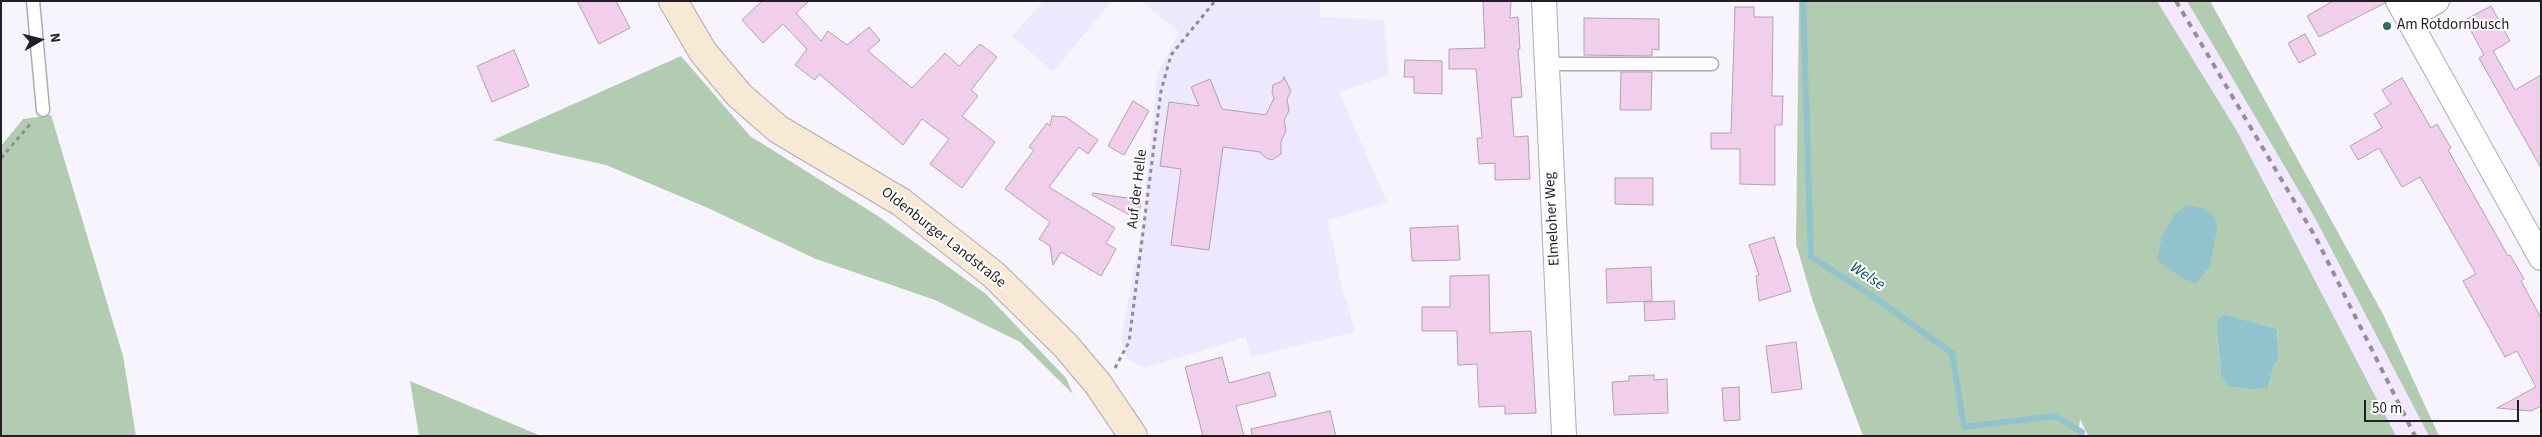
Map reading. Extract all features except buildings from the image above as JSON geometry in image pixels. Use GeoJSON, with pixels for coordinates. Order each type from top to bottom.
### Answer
{"type":"FeatureCollection","features":[{"type":"Feature","properties":{"kind":"main road","name":"Oldenburger Landstraße"},"geometry":{"type":"LineString","coordinates":[[680,5],[703,52],[746,100],[778,129],[901,202],[994,275],[1065,345],[1098,384],[1133,436]]}},
{"type":"Feature","properties":{"kind":"street","name":"Elmeloher Weg"},"geometry":{"type":"LineString","coordinates":[[1544,1],[1564,436]]}},
{"type":"Feature","properties":{"kind":"street"},"geometry":{"type":"LineString","coordinates":[[2437,1],[2403,10],[2541,258]]}},
{"type":"Feature","properties":{"kind":"lane"},"geometry":{"type":"LineString","coordinates":[[33,1],[42,110]]}},
{"type":"Feature","properties":{"kind":"lane"},"geometry":{"type":"LineString","coordinates":[[1546,64],[1712,64]]}},
{"type":"Feature","properties":{"kind":"path","name":"Auf der Helle"},"geometry":{"type":"LineString","coordinates":[[1098,384],[1114,372],[1128,342],[1161,91],[1171,54],[1215,1]]}},
{"type":"Feature","properties":{"kind":"path"},"geometry":{"type":"LineString","coordinates":[[1,158],[42,110]]}},
{"type":"Feature","properties":{"kind":"shaded area"},"geometry":{"type":"Polygon","coordinates":[[[1044,1],[1112,1],[1053,72],[1012,36],[1044,1]]]}},
{"type":"Feature","properties":{"kind":"shaded area"},"geometry":{"type":"Polygon","coordinates":[[[1141,1],[1320,1],[1320,17],[1384,20],[1389,75],[1339,92],[1387,202],[1328,220],[1341,284],[1355,332],[1251,357],[1246,337],[1145,368],[1127,359],[1121,340],[1142,226],[1157,74],[1179,32],[1141,1]]]}},
{"type":"Feature","properties":{"kind":"shaded area"},"geometry":{"type":"Polygon","coordinates":[[[2157,1],[2187,1],[2315,218],[2429,436],[2396,436],[2237,131],[2157,1]]]}},
{"type":"Feature","properties":{"kind":"green space"},"geometry":{"type":"Polygon","coordinates":[[[1799,1],[2157,1],[2237,131],[2396,436],[2088,436],[2080,419],[2078,436],[1863,436],[1813,302],[1796,244],[1799,1]],[[2225,314],[2217,332],[2221,373],[2268,388],[2274,366],[2279,359],[2277,329],[2225,314]]]}},
{"type":"Feature","properties":{"kind":"green space"},"geometry":{"type":"Polygon","coordinates":[[[2187,1],[2210,1],[2383,314],[2439,436],[2429,436],[2315,218],[2187,1]]]}},
{"type":"Feature","properties":{"kind":"green space"},"geometry":{"type":"Polygon","coordinates":[[[681,56],[750,136],[878,216],[986,294],[1066,378],[1073,394],[1020,342],[935,300],[816,259],[708,208],[606,165],[493,140],[681,56]]]}},
{"type":"Feature","properties":{"kind":"green space"},"geometry":{"type":"Polygon","coordinates":[[[51,115],[123,356],[136,436],[1,436],[1,146],[23,119],[51,115]]]}},
{"type":"Feature","properties":{"kind":"green space"},"geometry":{"type":"Polygon","coordinates":[[[410,381],[541,436],[419,436],[410,381]]]}},
{"type":"Feature","properties":{"kind":"water"},"geometry":{"type":"Polygon","coordinates":[[[2187,205],[2202,208],[2215,217],[2217,228],[2210,266],[2196,283],[2182,278],[2157,260],[2162,236],[2175,214],[2187,205]]]}},
{"type":"Feature","properties":{"kind":"water"},"geometry":{"type":"Polygon","coordinates":[[[2225,314],[2277,329],[2279,359],[2274,366],[2268,388],[2253,389],[2228,386],[2221,374],[2217,332],[2218,319],[2225,314]]]}},
{"type":"Feature","properties":{"kind":"waterway","name":"Welse"},"geometry":{"type":"LineString","coordinates":[[1803,1],[1811,257],[1874,297],[1952,353],[1964,427],[2055,416],[2082,432],[2081,436]]}},
{"type":"Feature","properties":{"kind":"railway"},"geometry":{"type":"LineString","coordinates":[[2176,1],[2316,238],[2415,436]]}},
{"type":"Feature","properties":{"kind":"place","name":"Am Rotdornbusch"},"geometry":{"type":"Point","coordinates":[2387,26]}}]}
